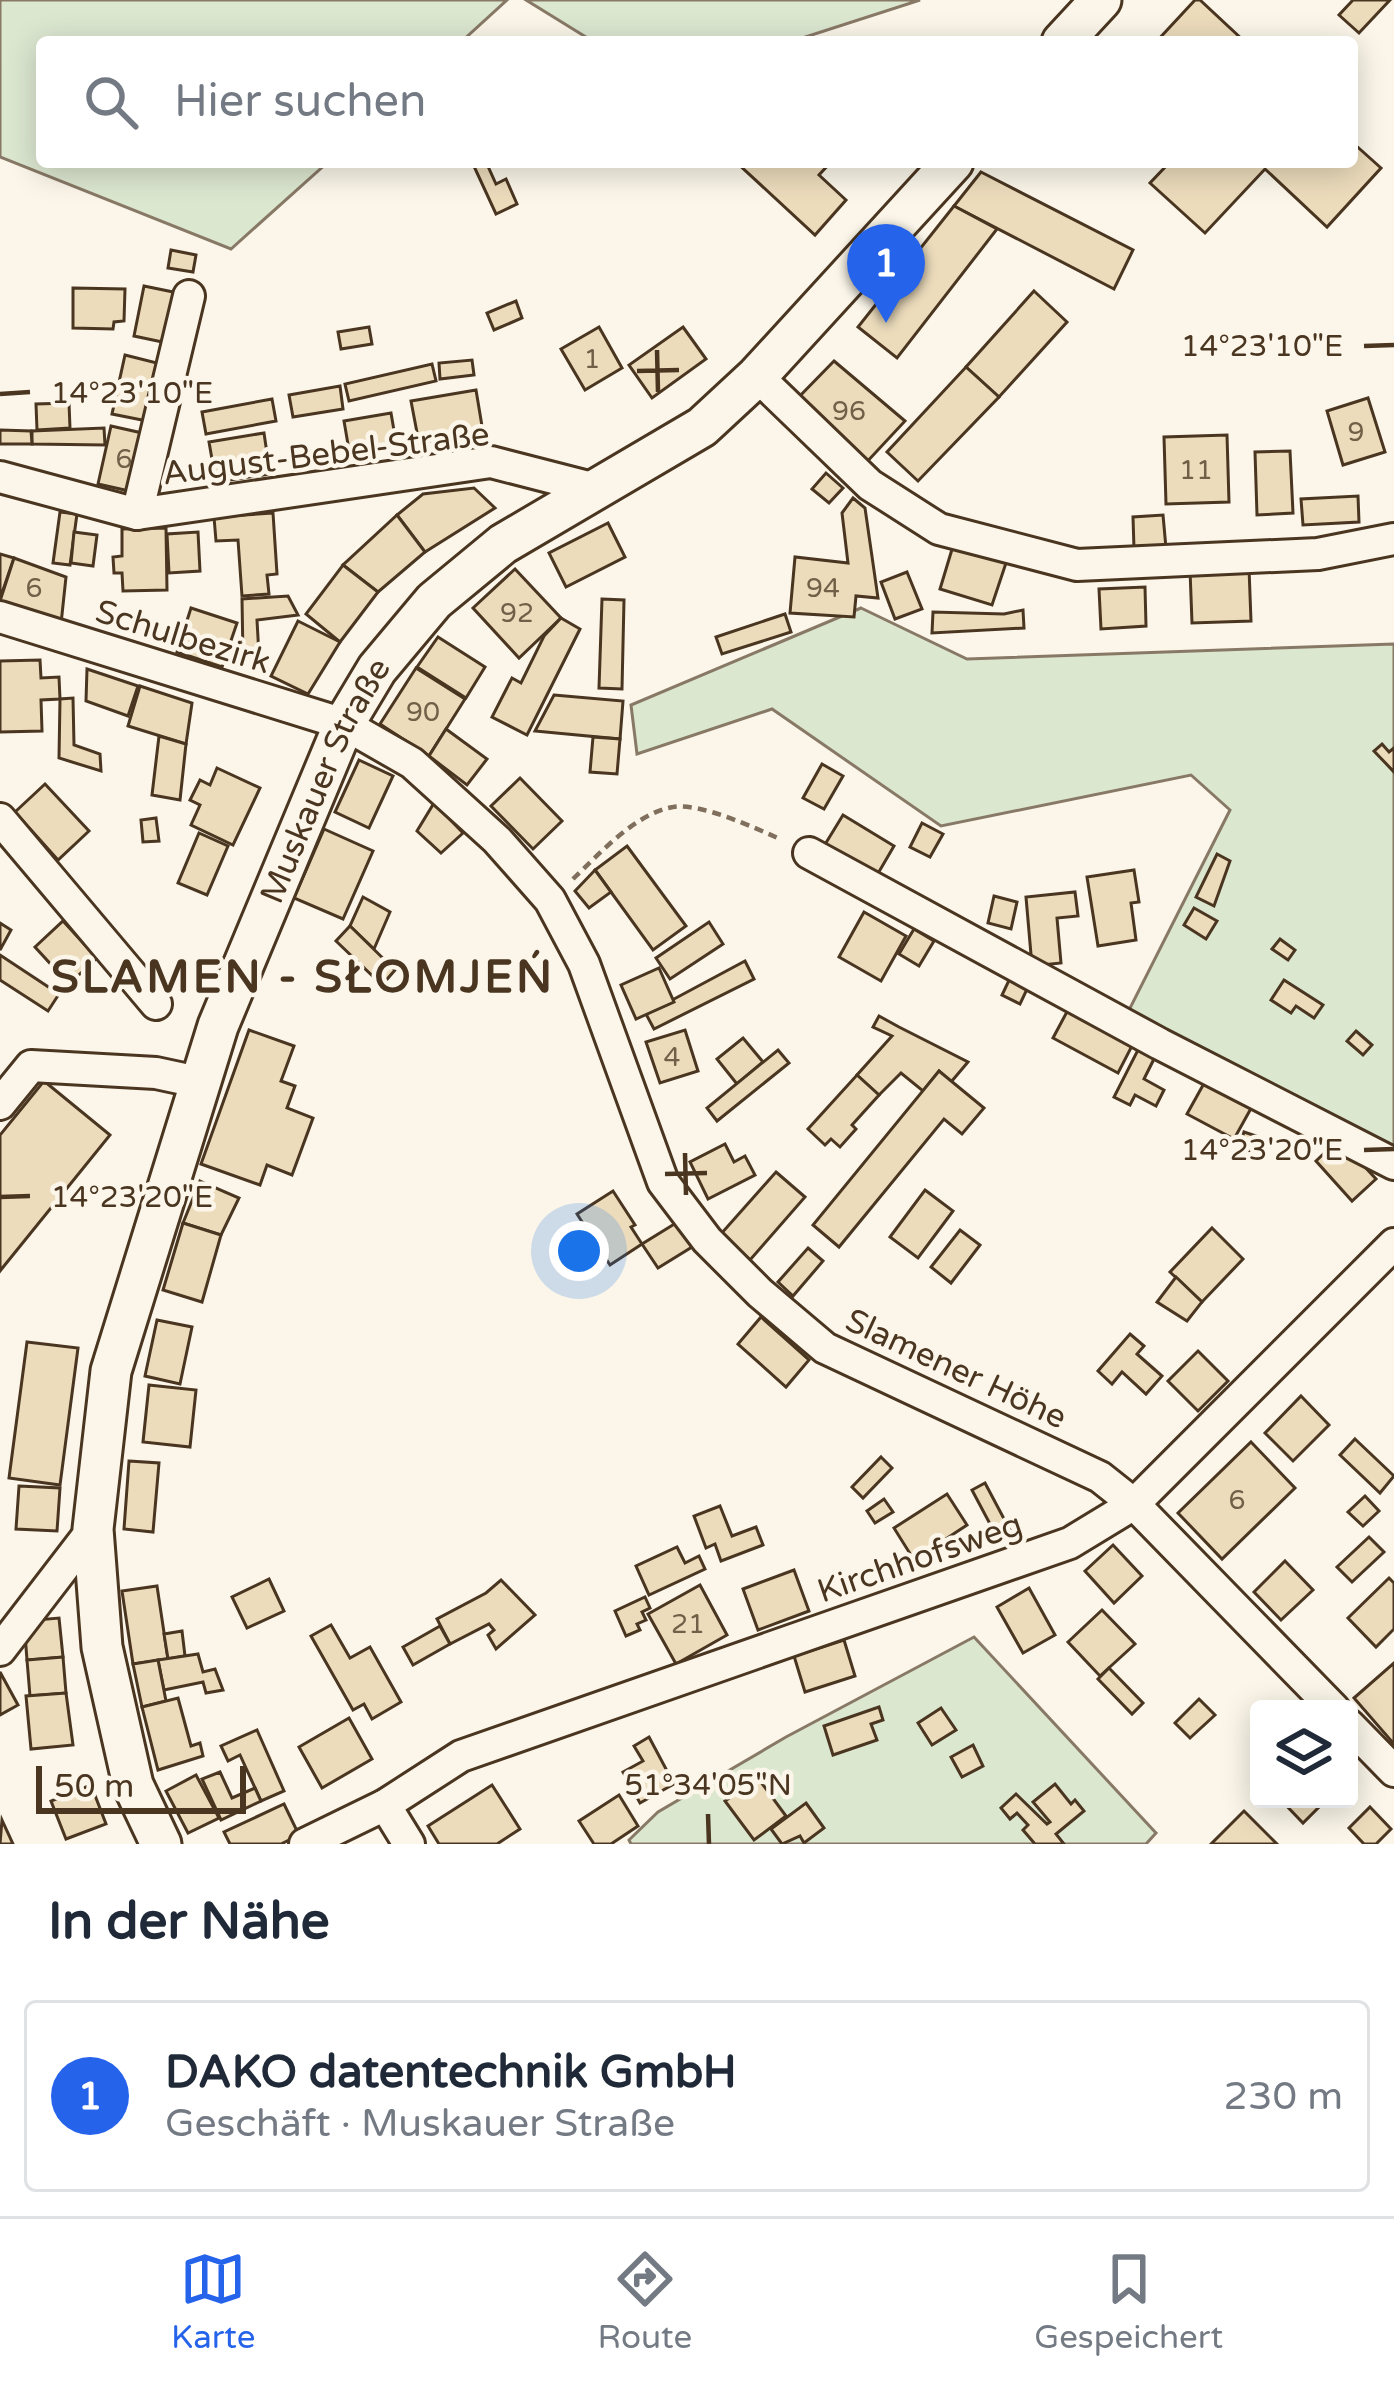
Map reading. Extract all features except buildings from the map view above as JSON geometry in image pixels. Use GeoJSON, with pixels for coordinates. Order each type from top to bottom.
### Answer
{"type":"FeatureCollection","features":[{"type":"Feature","properties":{"kind":"main road"},"geometry":{"type":"LineString","coordinates":[[1068,36],[1101,0]]}},
{"type":"Feature","properties":{"kind":"main road","name":"Muskauer Straße"},"geometry":{"type":"LineString","coordinates":[[161,1844],[133,1785],[102,1647],[93,1528],[111,1371],[198,1082],[244,958],[344,724],[376,669],[434,601],[503,544],[701,427],[757,376],[947,168]]}},
{"type":"Feature","properties":{"kind":"street"},"geometry":{"type":"LineString","coordinates":[[137,514],[189,296]]}},
{"type":"Feature","properties":{"kind":"street"},"geometry":{"type":"LineString","coordinates":[[757,376],[870,485],[939,529],[1077,565],[1318,554],[1394,539]]}},
{"type":"Feature","properties":{"kind":"street","name":"August-Bebel-Straße"},"geometry":{"type":"LineString","coordinates":[[0,477],[137,514],[491,462],[592,488]]}},
{"type":"Feature","properties":{"kind":"street","name":"Schulbezirk"},"geometry":{"type":"LineString","coordinates":[[0,617],[344,724]]}},
{"type":"Feature","properties":{"kind":"street","name":"Slamener Höhe"},"geometry":{"type":"LineString","coordinates":[[344,724],[412,763],[497,840],[550,901],[584,964],[663,1182],[707,1240],[760,1293],[825,1348],[1100,1477],[1134,1504],[1325,1700]]}},
{"type":"Feature","properties":{"kind":"street"},"geometry":{"type":"LineString","coordinates":[[0,819],[156,1004]]}},
{"type":"Feature","properties":{"kind":"street"},"geometry":{"type":"LineString","coordinates":[[809,853],[1160,1044],[1394,1164]]}},
{"type":"Feature","properties":{"kind":"street"},"geometry":{"type":"LineString","coordinates":[[0,1104],[32,1066],[156,1073],[198,1082]]}},
{"type":"Feature","properties":{"kind":"street","name":"Kirchhofsweg"},"geometry":{"type":"LineString","coordinates":[[305,1844],[385,1805],[461,1756],[1070,1544],[1134,1504],[1394,1244]]}},
{"type":"Feature","properties":{"kind":"street"},"geometry":{"type":"LineString","coordinates":[[0,1651],[93,1528]]}},
{"type":"Feature","properties":{"kind":"street"},"geometry":{"type":"LineString","coordinates":[[1358,1734],[1394,1771]]}},
{"type":"Feature","properties":{"kind":"street"},"geometry":{"type":"LineString","coordinates":[[385,1805],[409,1844]]}},
{"type":"Feature","properties":{"kind":"path"},"geometry":{"type":"LineString","coordinates":[[550,901],[602,851],[654,813],[678,806],[765,832]]}},
{"type":"Feature","properties":{"kind":"green space"},"geometry":{"type":"Polygon","coordinates":[[[0,0],[507,0],[468,36],[36,36],[36,168],[321,168],[231,249],[0,157],[0,0]]]}},
{"type":"Feature","properties":{"kind":"green space"},"geometry":{"type":"Polygon","coordinates":[[[526,0],[920,0],[809,36],[584,36],[526,0]]]}},
{"type":"Feature","properties":{"kind":"green space"},"geometry":{"type":"Polygon","coordinates":[[[861,608],[967,659],[1394,644],[1394,1164],[1122,1024],[1230,810],[1191,775],[941,826],[772,709],[637,754],[631,705],[861,608]]]}},
{"type":"Feature","properties":{"kind":"green space"},"geometry":{"type":"Polygon","coordinates":[[[974,1637],[1156,1833],[1146,1844],[631,1844],[629,1840],[658,1812],[974,1637]]]}},
{"type":"Feature","properties":{"kind":"place","name":"DAKO datentechnik GmbH"},"geometry":{"type":"Point","coordinates":[886,323]}},
{"type":"Feature","properties":{"kind":"district","name":"SLAMEN - SŁOMJEŃ"},"geometry":{"type":"Point","coordinates":[303,978]}}]}
